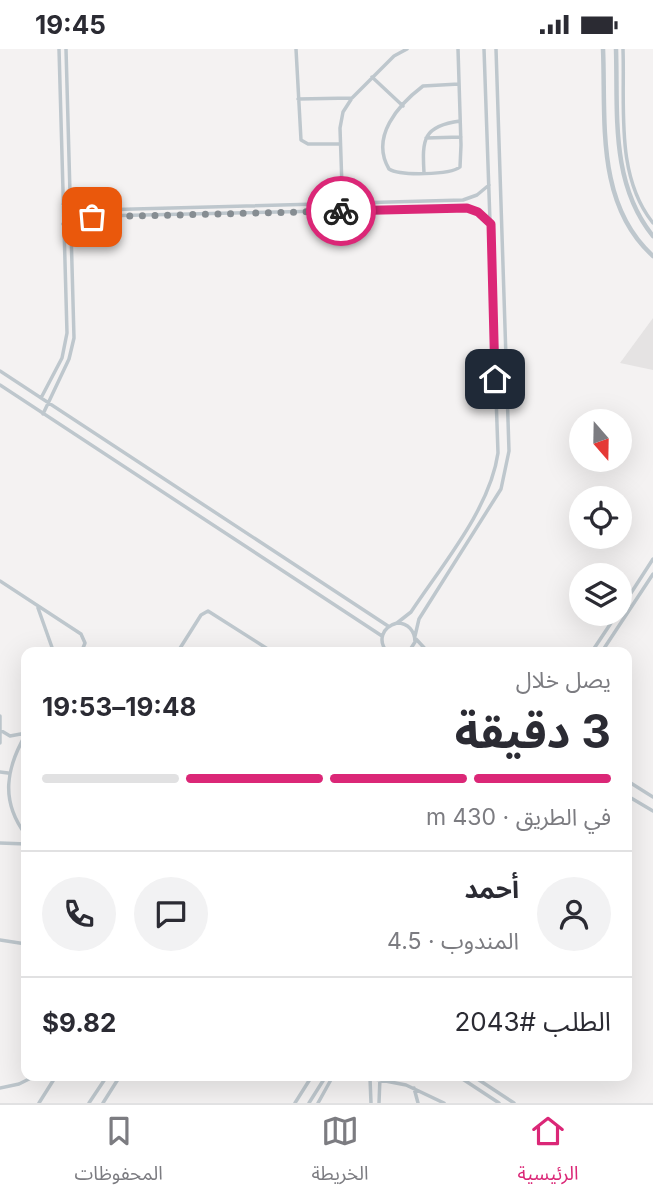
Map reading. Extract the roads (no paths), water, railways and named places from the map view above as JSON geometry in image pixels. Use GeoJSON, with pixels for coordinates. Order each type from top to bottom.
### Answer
{"type":"FeatureCollection","features":[{"type":"Feature","properties":{"kind":"street"},"geometry":{"type":"LineString","coordinates":[[41,398],[60,364],[66,339],[59,49]]}},
{"type":"Feature","properties":{"kind":"street"},"geometry":{"type":"LineString","coordinates":[[44,414],[69,359],[74,338],[66,49]]}},
{"type":"Feature","properties":{"kind":"street"},"geometry":{"type":"LineString","coordinates":[[296,49],[301,140],[308,144],[341,144]]}},
{"type":"Feature","properties":{"kind":"street"},"geometry":{"type":"LineString","coordinates":[[394,49],[394,56]]}},
{"type":"Feature","properties":{"kind":"street"},"geometry":{"type":"LineString","coordinates":[[338,211],[342,187],[341,117],[352,98],[372,77],[394,56],[407,49]]}},
{"type":"Feature","properties":{"kind":"street"},"geometry":{"type":"LineString","coordinates":[[458,49],[461,137],[461,164],[457,169],[396,173],[385,162],[384,131],[422,86],[459,84]]}},
{"type":"Feature","properties":{"kind":"street"},"geometry":{"type":"LineString","coordinates":[[382,636],[388,626],[397,623],[411,612],[491,484],[498,453],[484,49]]}},
{"type":"Feature","properties":{"kind":"street"},"geometry":{"type":"LineString","coordinates":[[411,647],[419,619],[502,489],[506,476],[509,451],[496,49]]}},
{"type":"Feature","properties":{"kind":"street"},"geometry":{"type":"LineString","coordinates":[[603,49],[606,143],[612,186],[629,227],[653,256]]}},
{"type":"Feature","properties":{"kind":"street"},"geometry":{"type":"LineString","coordinates":[[616,49],[623,177],[638,216],[653,236]]}},
{"type":"Feature","properties":{"kind":"street"},"geometry":{"type":"LineString","coordinates":[[623,49],[628,171],[638,201],[653,223]]}},
{"type":"Feature","properties":{"kind":"street"},"geometry":{"type":"LineString","coordinates":[[372,77],[403,106]]}},
{"type":"Feature","properties":{"kind":"street"},"geometry":{"type":"LineString","coordinates":[[298,99],[352,98]]}},
{"type":"Feature","properties":{"kind":"street"},"geometry":{"type":"LineString","coordinates":[[424,173],[426,138],[439,125],[460,121]]}},
{"type":"Feature","properties":{"kind":"street"},"geometry":{"type":"LineString","coordinates":[[426,138],[461,137]]}},
{"type":"Feature","properties":{"kind":"street"},"geometry":{"type":"LineString","coordinates":[[63,204],[97,210],[463,200],[477,195],[489,185]]}},
{"type":"Feature","properties":{"kind":"street"},"geometry":{"type":"LineString","coordinates":[[342,187],[347,211]]}},
{"type":"Feature","properties":{"kind":"street"},"geometry":{"type":"LineString","coordinates":[[63,224],[98,216],[467,208],[478,212],[491,224]]}},
{"type":"Feature","properties":{"kind":"street"},"geometry":{"type":"LineString","coordinates":[[493,306],[505,305]]}},
{"type":"Feature","properties":{"kind":"street"},"geometry":{"type":"LineString","coordinates":[[0,371],[388,626]]}},
{"type":"Feature","properties":{"kind":"street"},"geometry":{"type":"LineString","coordinates":[[0,386],[382,636],[385,647]]}},
{"type":"Feature","properties":{"kind":"street"},"geometry":{"type":"LineString","coordinates":[[632,591],[653,559]]}},
{"type":"Feature","properties":{"kind":"street"},"geometry":{"type":"LineString","coordinates":[[605,647],[653,573]]}},
{"type":"Feature","properties":{"kind":"street"},"geometry":{"type":"LineString","coordinates":[[0,580],[37,606],[58,616],[81,634],[85,643],[83,647]]}},
{"type":"Feature","properties":{"kind":"street"},"geometry":{"type":"LineString","coordinates":[[37,606],[52,647]]}},
{"type":"Feature","properties":{"kind":"street"},"geometry":{"type":"LineString","coordinates":[[181,647],[201,615],[208,611],[265,647]]}},
{"type":"Feature","properties":{"kind":"street"},"geometry":{"type":"LineString","coordinates":[[397,623],[408,626],[424,647]]}},
{"type":"Feature","properties":{"kind":"street"},"geometry":{"type":"LineString","coordinates":[[595,647],[609,626]]}},
{"type":"Feature","properties":{"kind":"street"},"geometry":{"type":"LineString","coordinates":[[0,716],[0,743]]}},
{"type":"Feature","properties":{"kind":"street"},"geometry":{"type":"LineString","coordinates":[[1,730],[10,736],[21,735]]}},
{"type":"Feature","properties":{"kind":"street"},"geometry":{"type":"LineString","coordinates":[[21,745],[8,773],[12,809],[21,826]]}},
{"type":"Feature","properties":{"kind":"street"},"geometry":{"type":"LineString","coordinates":[[0,772],[8,773]]}},
{"type":"Feature","properties":{"kind":"street"},"geometry":{"type":"LineString","coordinates":[[632,784],[653,797]]}},
{"type":"Feature","properties":{"kind":"street"},"geometry":{"type":"LineString","coordinates":[[632,799],[653,811]]}},
{"type":"Feature","properties":{"kind":"street"},"geometry":{"type":"LineString","coordinates":[[0,843],[21,844]]}},
{"type":"Feature","properties":{"kind":"street"},"geometry":{"type":"LineString","coordinates":[[0,940],[21,943]]}},
{"type":"Feature","properties":{"kind":"street"},"geometry":{"type":"LineString","coordinates":[[0,1088],[25,1081]]}},
{"type":"Feature","properties":{"kind":"street"},"geometry":{"type":"LineString","coordinates":[[39,1103],[53,1081]]}},
{"type":"Feature","properties":{"kind":"street"},"geometry":{"type":"LineString","coordinates":[[89,1103],[104,1081]]}},
{"type":"Feature","properties":{"kind":"street"},"geometry":{"type":"LineString","coordinates":[[103,1103],[117,1081]]}},
{"type":"Feature","properties":{"kind":"street"},"geometry":{"type":"LineString","coordinates":[[295,1103],[309,1081]]}},
{"type":"Feature","properties":{"kind":"street"},"geometry":{"type":"LineString","coordinates":[[309,1103],[323,1081]]}},
{"type":"Feature","properties":{"kind":"street"},"geometry":{"type":"LineString","coordinates":[[318,1103],[330,1081]]}},
{"type":"Feature","properties":{"kind":"street"},"geometry":{"type":"LineString","coordinates":[[369,1081],[371,1103]]}},
{"type":"Feature","properties":{"kind":"street"},"geometry":{"type":"LineString","coordinates":[[379,1103],[380,1081]]}},
{"type":"Feature","properties":{"kind":"street"},"geometry":{"type":"LineString","coordinates":[[392,1081],[444,1103]]}},
{"type":"Feature","properties":{"kind":"street"},"geometry":{"type":"LineString","coordinates":[[466,1081],[499,1103]]}},
{"type":"Feature","properties":{"kind":"street"},"geometry":{"type":"LineString","coordinates":[[481,1081],[514,1103]]}},
{"type":"Feature","properties":{"kind":"street"},"geometry":{"type":"LineString","coordinates":[[370,1088],[379,1088]]}},
{"type":"Feature","properties":{"kind":"street"},"geometry":{"type":"LineString","coordinates":[[414,1088],[418,1103]]}}]}
